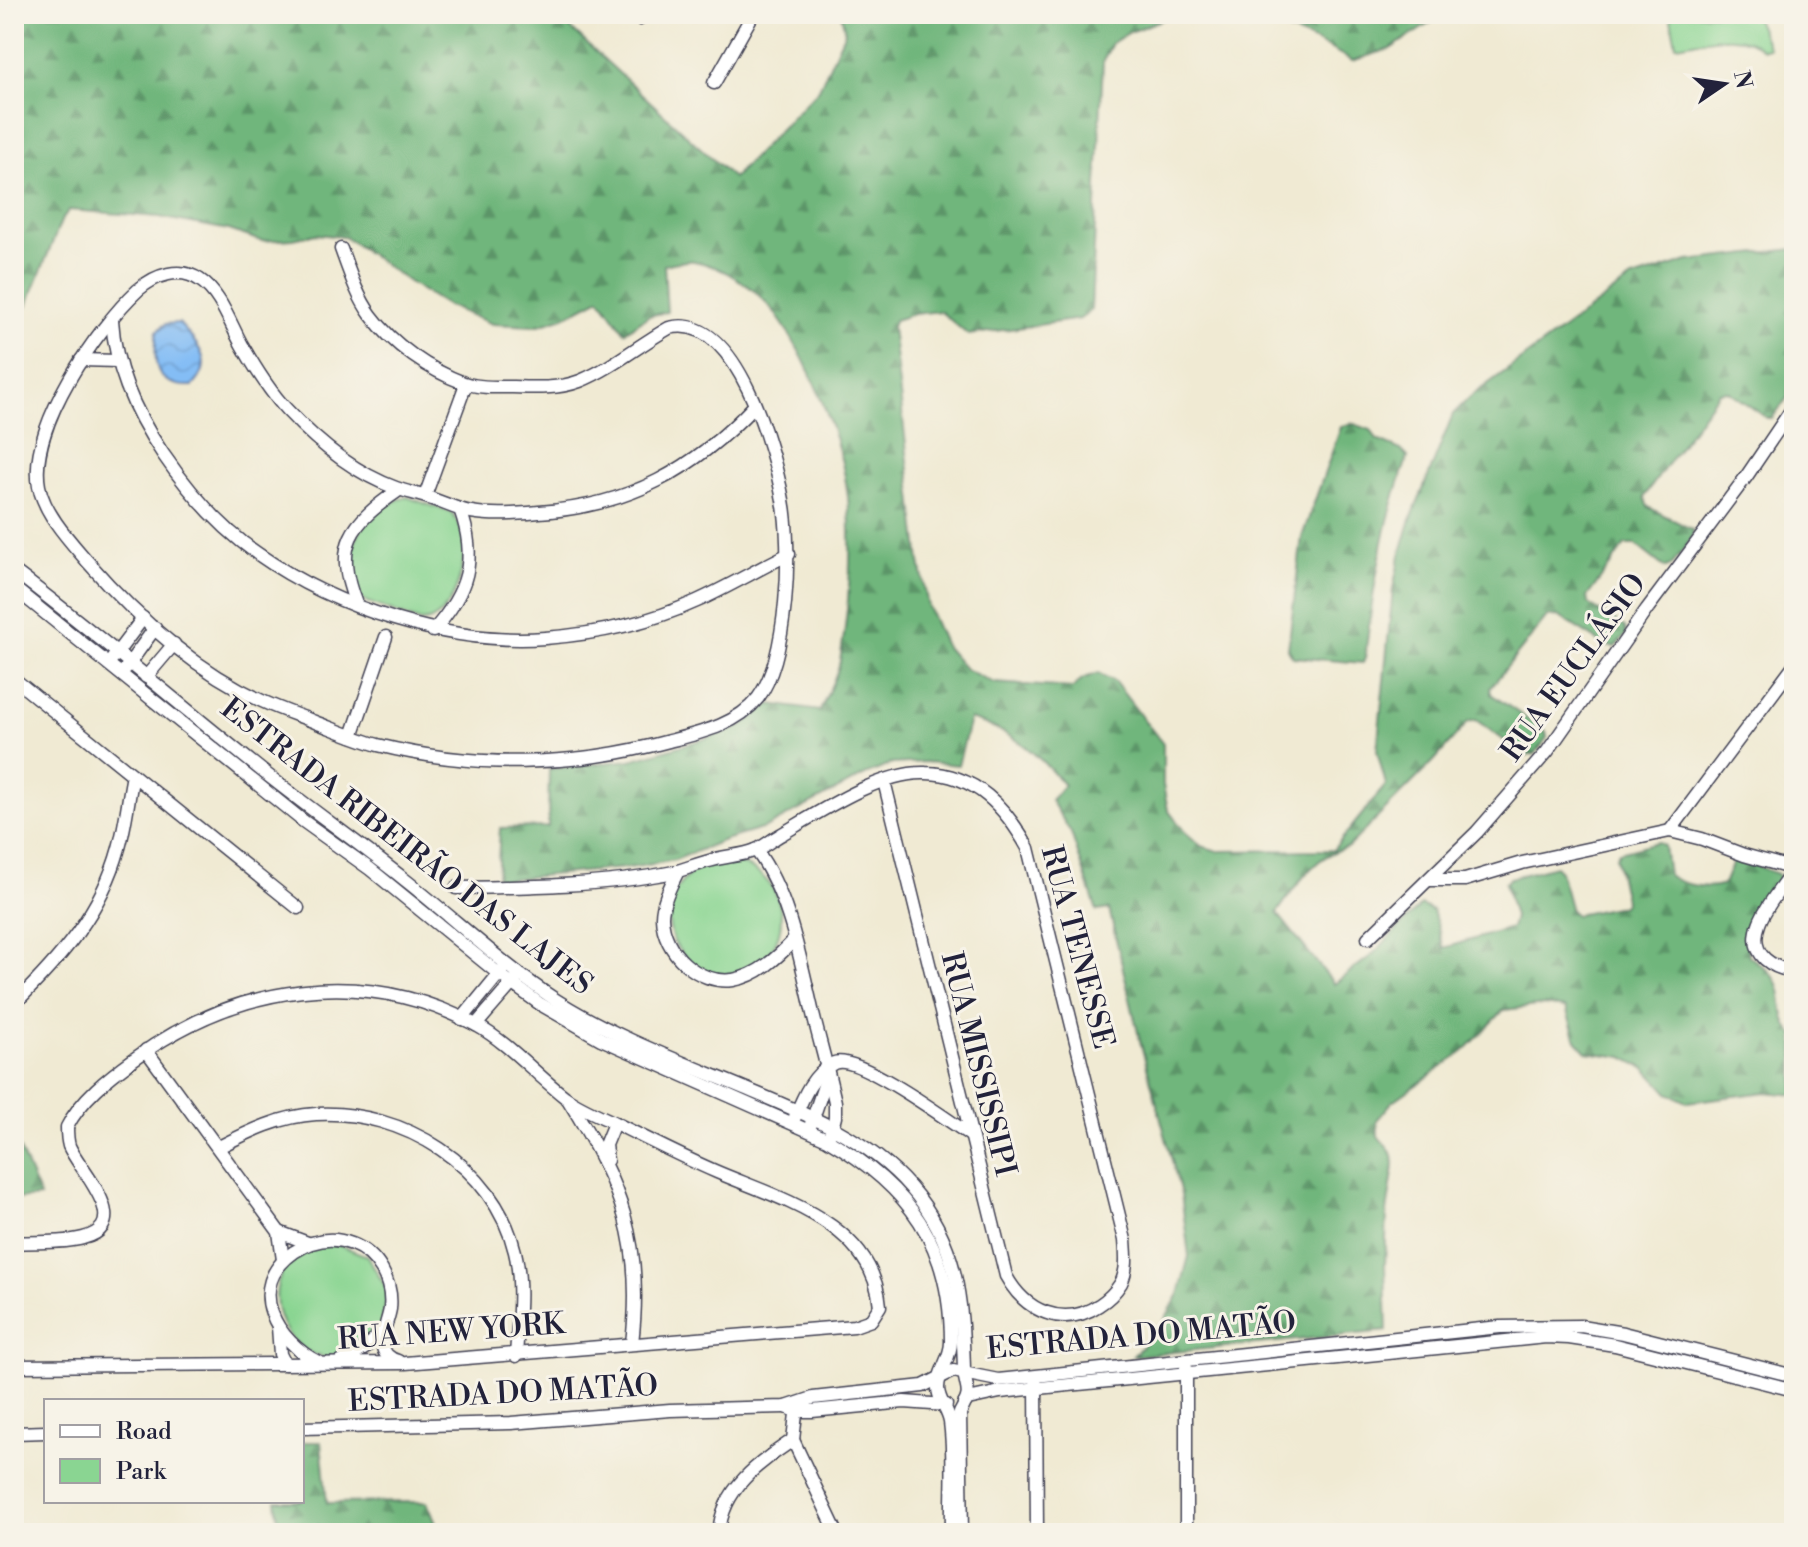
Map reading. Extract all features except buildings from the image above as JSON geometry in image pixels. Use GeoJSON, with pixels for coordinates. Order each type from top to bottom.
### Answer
{"type":"FeatureCollection","features":[{"type":"Feature","properties":{"kind":"street"},"geometry":{"type":"LineString","coordinates":[[714,83],[753,14]]}},
{"type":"Feature","properties":{"kind":"street"},"geometry":{"type":"LineString","coordinates":[[341,249],[370,315],[390,338],[431,366],[466,384],[534,388],[577,382],[603,370],[669,328],[681,325],[702,330],[719,344],[731,360],[755,405],[780,485],[789,554],[784,607],[769,678],[759,697],[731,721],[699,733],[628,751],[504,763],[457,760],[352,736],[262,701],[222,679],[174,644],[143,618],[65,535],[41,495],[37,469],[42,445],[60,398],[93,341],[139,290],[166,274],[185,273],[204,283],[221,305],[262,379],[311,434],[341,458],[377,480],[474,513],[562,510],[617,499],[680,470],[705,453],[755,405]]}},
{"type":"Feature","properties":{"kind":"street"},"geometry":{"type":"LineString","coordinates":[[112,320],[117,361],[126,387],[152,438],[192,492],[232,534],[259,555],[328,593],[374,612],[433,631],[481,638],[545,638],[623,627],[697,602],[789,554]]}},
{"type":"Feature","properties":{"kind":"street"},"geometry":{"type":"LineString","coordinates":[[81,360],[117,361]]}},
{"type":"Feature","properties":{"kind":"street"},"geometry":{"type":"LineString","coordinates":[[425,496],[466,384]]}},
{"type":"Feature","properties":{"kind":"street","name":"RUA EUCLÁSIO"},"geometry":{"type":"LineString","coordinates":[[1368,938],[1477,832],[1547,752],[1794,406]]}},
{"type":"Feature","properties":{"kind":"street"},"geometry":{"type":"LineString","coordinates":[[356,604],[345,577],[349,538],[366,513],[399,490]]}},
{"type":"Feature","properties":{"kind":"street"},"geometry":{"type":"LineString","coordinates":[[433,631],[455,603],[468,570],[468,536],[460,509]]}},
{"type":"Feature","properties":{"kind":"street","name":"ESTRADA RIBEIRÃO DAS LAJES"},"geometry":{"type":"LineString","coordinates":[[14,571],[303,821],[516,979],[540,1004],[601,1039],[795,1116],[813,1117],[895,1188],[921,1221],[934,1244],[943,1270],[952,1344],[950,1357],[940,1377]]}},
{"type":"Feature","properties":{"kind":"street"},"geometry":{"type":"LineString","coordinates":[[328,593],[345,577]]}},
{"type":"Feature","properties":{"kind":"street","name":"ESTRADA RIBEIRÃO DAS LAJES"},"geometry":{"type":"LineString","coordinates":[[14,588],[113,659]]}},
{"type":"Feature","properties":{"kind":"street"},"geometry":{"type":"LineString","coordinates":[[374,612],[386,637]]}},
{"type":"Feature","properties":{"kind":"street"},"geometry":{"type":"LineString","coordinates":[[113,659],[143,618]]}},
{"type":"Feature","properties":{"kind":"street"},"geometry":{"type":"LineString","coordinates":[[352,736],[386,637],[410,623]]}},
{"type":"Feature","properties":{"kind":"street"},"geometry":{"type":"LineString","coordinates":[[125,669],[155,628]]}},
{"type":"Feature","properties":{"kind":"street"},"geometry":{"type":"LineString","coordinates":[[149,685],[174,644]]}},
{"type":"Feature","properties":{"kind":"street"},"geometry":{"type":"LineString","coordinates":[[1670,831],[1794,665]]}},
{"type":"Feature","properties":{"kind":"street"},"geometry":{"type":"LineString","coordinates":[[14,679],[20,690],[133,775],[298,908]]}},
{"type":"Feature","properties":{"kind":"street","name":"RUA TENESSE"},"geometry":{"type":"LineString","coordinates":[[456,888],[546,886],[678,871],[756,850],[842,800],[906,774],[928,773],[958,779],[976,787],[1013,821],[1028,848],[1125,1240],[1127,1262],[1121,1282],[1107,1300],[1089,1312],[1074,1317]]}},
{"type":"Feature","properties":{"kind":"street"},"geometry":{"type":"LineString","coordinates":[[14,1004],[50,970],[69,945],[109,877],[119,848],[133,775]]}},
{"type":"Feature","properties":{"kind":"street","name":"RUA MISSISSIPI"},"geometry":{"type":"LineString","coordinates":[[884,781],[1006,1276],[1026,1303],[1039,1311],[1074,1317]]}},
{"type":"Feature","properties":{"kind":"street"},"geometry":{"type":"LineString","coordinates":[[1430,880],[1465,880],[1522,863],[1670,831],[1794,869],[1757,927],[1756,942],[1763,957],[1771,964],[1794,971]]}},
{"type":"Feature","properties":{"kind":"street"},"geometry":{"type":"LineString","coordinates":[[756,850],[771,872],[794,940],[835,1102],[830,1134]]}},
{"type":"Feature","properties":{"kind":"street"},"geometry":{"type":"LineString","coordinates":[[678,871],[663,906],[663,928],[670,946],[696,972],[716,979],[732,980],[749,975],[770,963],[794,940]]}},
{"type":"Feature","properties":{"kind":"street"},"geometry":{"type":"LineString","coordinates":[[462,1019],[503,969]]}},
{"type":"Feature","properties":{"kind":"street"},"geometry":{"type":"LineString","coordinates":[[476,1025],[516,979]]}},
{"type":"Feature","properties":{"kind":"street"},"geometry":{"type":"LineString","coordinates":[[14,1243],[80,1239],[100,1228],[106,1216],[104,1203],[70,1148],[67,1127],[85,1101],[146,1050],[186,1025],[248,1000],[299,990],[351,990],[382,994],[423,1004],[476,1025],[522,1058],[567,1098],[614,1123],[605,1145],[608,1167],[630,1233],[637,1303],[632,1343]]}},
{"type":"Feature","properties":{"kind":"street"},"geometry":{"type":"LineString","coordinates":[[146,1050],[279,1232],[283,1260]]}},
{"type":"Feature","properties":{"kind":"street"},"geometry":{"type":"LineString","coordinates":[[795,1116],[815,1078],[842,1061],[903,1090],[970,1135]]}},
{"type":"Feature","properties":{"kind":"street"},"geometry":{"type":"LineString","coordinates":[[808,1130],[828,1071]]}},
{"type":"Feature","properties":{"kind":"street"},"geometry":{"type":"LineString","coordinates":[[567,1098],[608,1167]]}},
{"type":"Feature","properties":{"kind":"street"},"geometry":{"type":"LineString","coordinates":[[219,1147],[280,1120],[314,1114],[346,1114],[374,1119],[411,1132],[442,1150],[483,1188],[497,1210],[515,1252],[519,1298],[516,1356]]}},
{"type":"Feature","properties":{"kind":"street","name":"ESTRADA RIBEIRÃO DAS LAJES"},"geometry":{"type":"LineString","coordinates":[[795,1116],[808,1130],[830,1134],[886,1163],[912,1189],[936,1223],[953,1262],[962,1307],[964,1375]]}},
{"type":"Feature","properties":{"kind":"street","name":"RUA NEW YORK"},"geometry":{"type":"LineString","coordinates":[[14,1366],[405,1363],[854,1326],[871,1320],[878,1313],[880,1306],[871,1272],[841,1231],[785,1199],[715,1171],[614,1123]]}},
{"type":"Feature","properties":{"kind":"street"},"geometry":{"type":"LineString","coordinates":[[279,1232],[308,1243],[336,1240],[354,1245],[370,1255],[384,1272],[389,1287],[390,1307],[383,1350],[391,1359],[405,1363]]}},
{"type":"Feature","properties":{"kind":"street"},"geometry":{"type":"LineString","coordinates":[[308,1243],[283,1260],[271,1281],[272,1318],[291,1343],[331,1365],[365,1348],[385,1327]]}},
{"type":"Feature","properties":{"kind":"street","name":"ESTRADA DO MATÃO"},"geometry":{"type":"LineString","coordinates":[[968,1399],[1469,1330],[1550,1325],[1623,1333],[1793,1383]]}},
{"type":"Feature","properties":{"kind":"street"},"geometry":{"type":"LineString","coordinates":[[278,1327],[280,1354],[285,1364]]}},
{"type":"Feature","properties":{"kind":"street"},"geometry":{"type":"LineString","coordinates":[[1186,1367],[1186,1533]]}},
{"type":"Feature","properties":{"kind":"street","name":"ESTRADA DO MATÃO"},"geometry":{"type":"LineString","coordinates":[[304,1428],[511,1423],[670,1410],[794,1406],[837,1395],[911,1388],[933,1383],[953,1371],[988,1380],[1186,1367]]}},
{"type":"Feature","properties":{"kind":"street"},"geometry":{"type":"LineString","coordinates":[[962,1533],[960,1413],[968,1399],[969,1389],[964,1375]]}},
{"type":"Feature","properties":{"kind":"street"},"geometry":{"type":"LineString","coordinates":[[1036,1375],[1037,1533]]}},
{"type":"Feature","properties":{"kind":"street"},"geometry":{"type":"LineString","coordinates":[[940,1377],[938,1393],[950,1422],[952,1533]]}},
{"type":"Feature","properties":{"kind":"street"},"geometry":{"type":"LineString","coordinates":[[837,1533],[793,1440],[794,1406],[904,1402],[957,1406],[968,1399]]}},
{"type":"Feature","properties":{"kind":"street"},"geometry":{"type":"LineString","coordinates":[[14,1433],[44,1432]]}},
{"type":"Feature","properties":{"kind":"street"},"geometry":{"type":"LineString","coordinates":[[719,1533],[720,1520],[730,1495],[758,1464],[793,1440]]}},
{"type":"Feature","properties":{"kind":"green space"},"geometry":{"type":"Polygon","coordinates":[[[14,14],[555,14],[733,178],[819,89],[845,32],[841,14],[1176,14],[1130,32],[1112,43],[1103,61],[1091,310],[1080,319],[968,335],[940,311],[894,320],[892,327],[920,562],[928,607],[945,646],[965,669],[994,683],[1073,688],[1082,679],[1098,673],[1114,681],[1163,744],[1163,785],[1168,810],[1201,846],[1218,851],[1333,850],[1386,785],[1377,751],[1393,589],[1410,522],[1453,414],[1470,397],[1630,280],[1688,261],[1794,249],[1794,389],[1772,418],[1767,418],[1728,391],[1719,392],[1644,497],[1648,507],[1693,530],[1692,538],[1671,566],[1665,568],[1636,545],[1625,545],[1587,597],[1588,604],[1625,627],[1626,635],[1615,647],[1606,646],[1558,616],[1547,617],[1490,688],[1491,694],[1546,732],[1547,738],[1535,754],[1526,756],[1476,720],[1468,722],[1434,761],[1348,847],[1326,856],[1307,872],[1277,913],[1334,984],[1372,955],[1421,905],[1433,911],[1444,948],[1511,928],[1514,917],[1505,883],[1510,878],[1555,866],[1560,871],[1571,911],[1576,915],[1621,906],[1625,901],[1616,857],[1619,852],[1658,842],[1664,846],[1668,875],[1695,886],[1724,884],[1733,862],[1741,860],[1778,874],[1780,882],[1751,925],[1748,945],[1749,956],[1778,984],[1784,1017],[1794,1034],[1794,1095],[1766,1092],[1687,1102],[1668,1093],[1646,1069],[1623,1057],[1587,1052],[1576,1040],[1566,1008],[1544,1005],[1504,1010],[1462,1053],[1392,1102],[1377,1120],[1378,1136],[1393,1155],[1394,1165],[1387,1212],[1387,1331],[1133,1356],[1164,1321],[1179,1294],[1189,1256],[1181,1194],[1109,909],[1097,911],[1071,833],[1051,800],[1064,785],[1022,744],[999,730],[970,719],[958,765],[926,762],[892,764],[765,828],[724,840],[675,860],[636,867],[497,880],[500,828],[548,827],[549,769],[631,760],[701,740],[740,727],[770,704],[820,711],[836,674],[843,641],[850,558],[848,497],[838,450],[821,398],[797,348],[771,308],[726,272],[687,261],[664,265],[667,312],[648,316],[625,332],[600,298],[564,317],[536,326],[492,324],[446,305],[345,237],[316,234],[261,241],[229,230],[159,217],[69,210],[62,219],[14,338],[14,14]]]}},
{"type":"Feature","properties":{"kind":"green space"},"geometry":{"type":"Polygon","coordinates":[[[1223,14],[1444,14],[1390,49],[1352,61],[1290,32],[1223,14]]]}},
{"type":"Feature","properties":{"kind":"green space"},"geometry":{"type":"Polygon","coordinates":[[[1670,14],[1754,14],[1769,48],[1763,49],[1743,39],[1732,38],[1676,45],[1670,14]]]}},
{"type":"Feature","properties":{"kind":"green space"},"geometry":{"type":"Polygon","coordinates":[[[1351,423],[1371,430],[1377,440],[1401,450],[1408,457],[1380,556],[1365,658],[1363,663],[1293,657],[1288,649],[1302,537],[1341,427],[1351,423]]]}},
{"type":"Feature","properties":{"kind":"green space"},"geometry":{"type":"Polygon","coordinates":[[[407,497],[452,513],[463,537],[463,561],[450,602],[432,619],[421,622],[362,600],[351,568],[352,552],[365,524],[391,503],[407,497]]]}},
{"type":"Feature","properties":{"kind":"green space"},"geometry":{"type":"Polygon","coordinates":[[[725,862],[746,867],[764,879],[776,897],[781,918],[776,939],[764,957],[746,969],[725,974],[704,969],[686,957],[674,939],[669,918],[674,897],[686,879],[704,867],[725,862]]]}},
{"type":"Feature","properties":{"kind":"green space"},"geometry":{"type":"Polygon","coordinates":[[[14,1136],[40,1197],[14,1199],[14,1136]]]}},
{"type":"Feature","properties":{"kind":"green space"},"geometry":{"type":"Polygon","coordinates":[[[337,1244],[367,1256],[388,1291],[380,1331],[343,1356],[318,1356],[300,1347],[287,1332],[279,1314],[276,1295],[280,1276],[292,1259],[315,1246],[337,1244]]]}},
{"type":"Feature","properties":{"kind":"green space"},"geometry":{"type":"Polygon","coordinates":[[[304,1442],[321,1442],[327,1503],[427,1502],[440,1533],[274,1533],[278,1519],[276,1503],[304,1503],[304,1442]]]}},
{"type":"Feature","properties":{"kind":"water"},"geometry":{"type":"Polygon","coordinates":[[[179,323],[197,345],[204,361],[200,377],[193,386],[170,383],[158,371],[156,363],[157,331],[165,324],[179,323]]]}}]}
